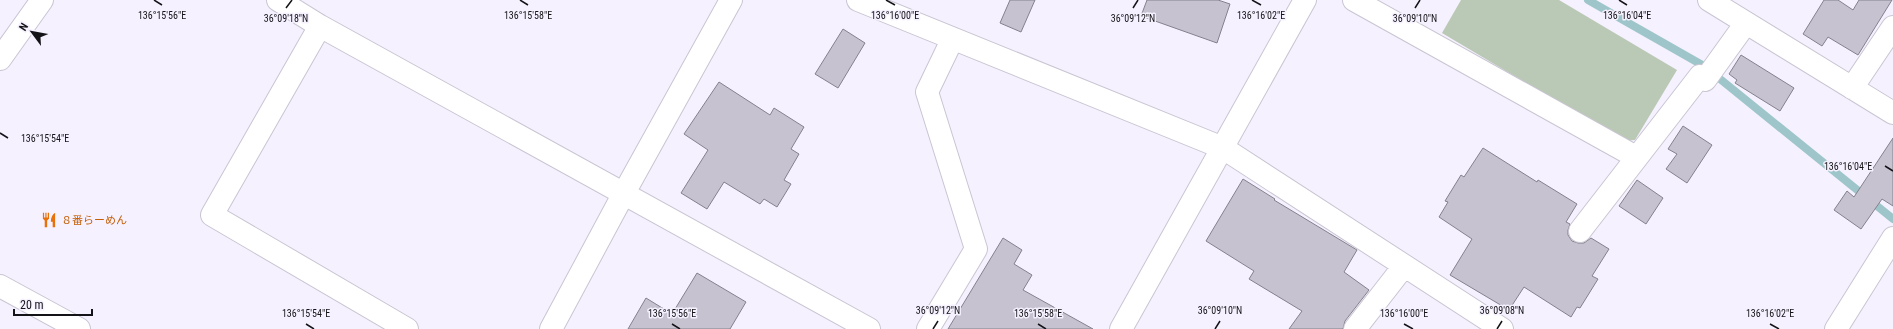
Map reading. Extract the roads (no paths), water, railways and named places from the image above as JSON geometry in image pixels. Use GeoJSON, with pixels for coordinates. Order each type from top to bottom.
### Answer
{"type":"FeatureCollection","features":[{"type":"Feature","properties":{"kind":"main road"},"geometry":{"type":"LineString","coordinates":[[0,59],[42,0]]}},
{"type":"Feature","properties":{"kind":"main road"},"geometry":{"type":"LineString","coordinates":[[278,0],[320,26],[869,329]]}},
{"type":"Feature","properties":{"kind":"main road"},"geometry":{"type":"LineString","coordinates":[[551,329],[624,193],[731,0]]}},
{"type":"Feature","properties":{"kind":"main road"},"geometry":{"type":"LineString","coordinates":[[858,0],[952,40],[1223,148],[1502,329]]}},
{"type":"Feature","properties":{"kind":"main road"},"geometry":{"type":"LineString","coordinates":[[1121,329],[1306,0]]}},
{"type":"Feature","properties":{"kind":"main road"},"geometry":{"type":"LineString","coordinates":[[1354,0],[1636,157]]}},
{"type":"Feature","properties":{"kind":"main road"},"geometry":{"type":"LineString","coordinates":[[1709,0],[1893,112]]}},
{"type":"Feature","properties":{"kind":"main road"},"geometry":{"type":"LineString","coordinates":[[1580,231],[1700,76],[1706,80],[1746,23]]}},
{"type":"Feature","properties":{"kind":"main road"},"geometry":{"type":"LineString","coordinates":[[320,26],[212,215],[407,329]]}},
{"type":"Feature","properties":{"kind":"main road"},"geometry":{"type":"LineString","coordinates":[[1852,88],[1893,27]]}},
{"type":"Feature","properties":{"kind":"main road"},"geometry":{"type":"LineString","coordinates":[[928,329],[976,249],[927,92],[952,40]]}},
{"type":"Feature","properties":{"kind":"main road"},"geometry":{"type":"LineString","coordinates":[[1836,329],[1893,238]]}},
{"type":"Feature","properties":{"kind":"main road"},"geometry":{"type":"LineString","coordinates":[[1355,329],[1404,266]]}},
{"type":"Feature","properties":{"kind":"main road"},"geometry":{"type":"LineString","coordinates":[[0,286],[79,329]]}},
{"type":"Feature","properties":{"kind":"waterway"},"geometry":{"type":"LineString","coordinates":[[1588,0],[1704,66],[1893,219]]}},
{"type":"Feature","properties":{"kind":"place","name":"８番らーめん"},"geometry":{"type":"Point","coordinates":[49,220]}}]}
